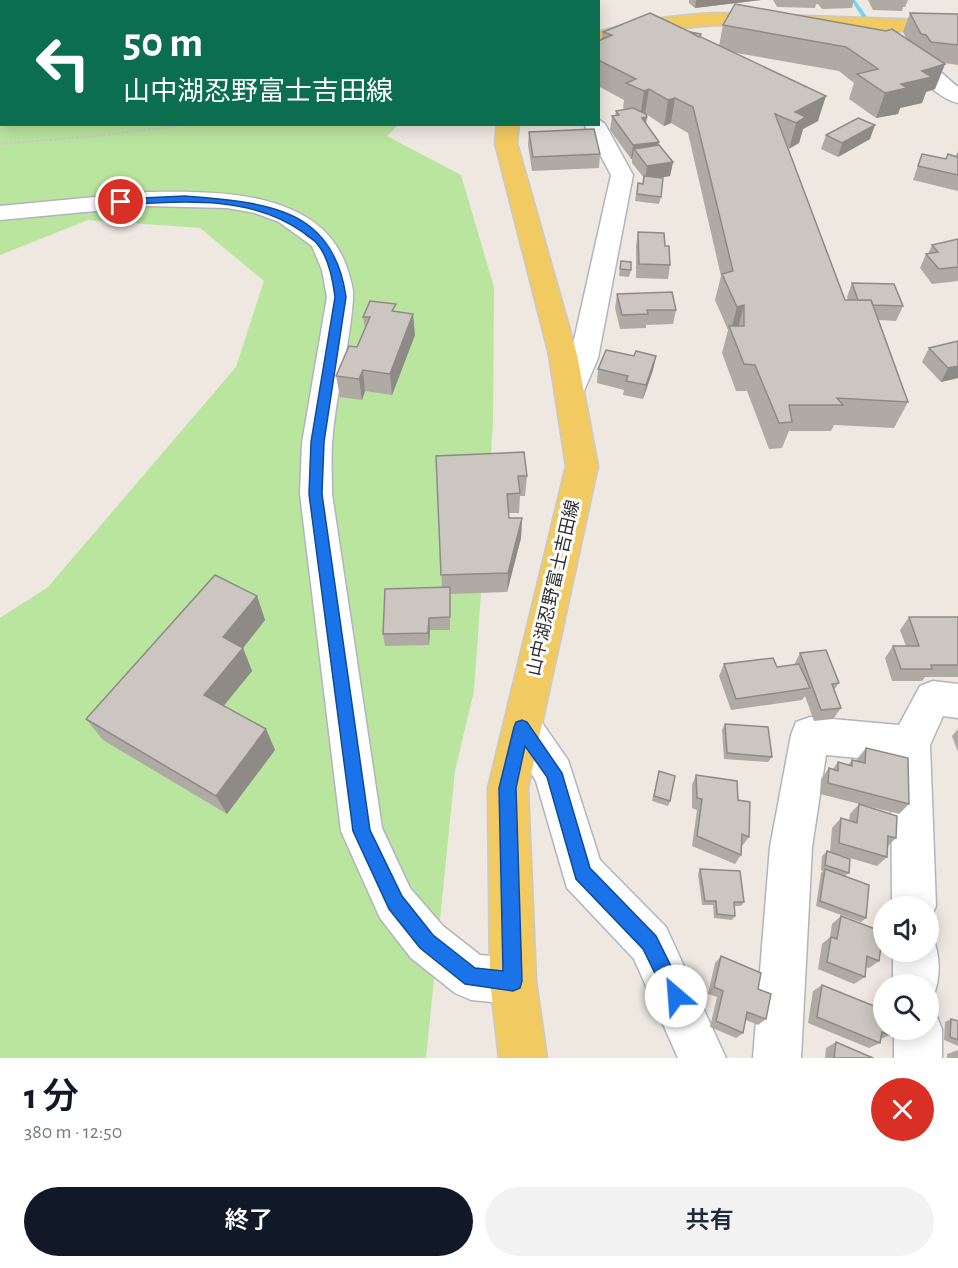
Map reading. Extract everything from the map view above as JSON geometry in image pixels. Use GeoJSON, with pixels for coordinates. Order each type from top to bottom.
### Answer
{"type":"FeatureCollection","features":[{"type":"Feature","properties":{"kind":"main road"},"geometry":{"type":"LineString","coordinates":[[600,37],[657,23],[694,19],[958,27]]}},
{"type":"Feature","properties":{"kind":"main road","name":"山中湖忍野富士吉田線"},"geometry":{"type":"LineString","coordinates":[[508,126],[506,143],[563,356],[582,466],[508,788],[513,981],[523,1058]]}},
{"type":"Feature","properties":{"kind":"street"},"geometry":{"type":"LineString","coordinates":[[882,24],[929,75],[958,97]]}},
{"type":"Feature","properties":{"kind":"street"},"geometry":{"type":"LineString","coordinates":[[570,393],[584,358],[622,176],[595,126]]}},
{"type":"Feature","properties":{"kind":"street"},"geometry":{"type":"LineString","coordinates":[[0,213],[79,204],[185,198],[229,202],[256,206],[288,217],[323,243],[338,276],[340,297],[317,442],[316,494],[362,831],[396,903],[427,942],[471,977],[513,981]]}},
{"type":"Feature","properties":{"kind":"street"},"geometry":{"type":"LineString","coordinates":[[915,896],[910,744],[933,698],[958,701]]}},
{"type":"Feature","properties":{"kind":"street"},"geometry":{"type":"LineString","coordinates":[[522,727],[554,773],[582,873],[650,943],[702,1058]]}},
{"type":"Feature","properties":{"kind":"street"},"geometry":{"type":"LineString","coordinates":[[777,1058],[790,848],[810,735],[910,744]]}},
{"type":"Feature","properties":{"kind":"street"},"geometry":{"type":"LineString","coordinates":[[918,1040],[918,1058]]}},
{"type":"Feature","properties":{"kind":"path"},"geometry":{"type":"LineString","coordinates":[[0,144],[106,135],[174,126]]}},
{"type":"Feature","properties":{"kind":"green space"},"geometry":{"type":"Polygon","coordinates":[[[0,126],[397,126],[387,136],[461,175],[494,287],[493,424],[474,691],[455,771],[426,1058],[0,1058],[0,618],[48,587],[236,367],[264,281],[200,228],[88,220],[0,255],[0,126]]]}},
{"type":"Feature","properties":{"kind":"building"},"geometry":{"type":"Polygon","coordinates":[[[735,4],[886,31],[892,29],[945,64],[922,71],[932,77],[901,84],[907,88],[885,93],[857,74],[878,69],[846,47],[723,25],[735,4]]]}},
{"type":"Feature","properties":{"kind":"building"},"geometry":{"type":"Polygon","coordinates":[[[650,13],[826,96],[795,112],[806,117],[796,123],[775,114],[845,300],[871,300],[908,402],[837,398],[843,405],[789,405],[792,422],[779,423],[755,365],[744,364],[729,326],[744,326],[744,305],[737,307],[722,274],[733,271],[693,107],[675,98],[668,100],[649,89],[644,91],[626,83],[636,79],[600,61],[600,40],[612,35],[603,32],[650,13]]]}},
{"type":"Feature","properties":{"kind":"building"},"geometry":{"type":"Polygon","coordinates":[[[910,13],[958,14],[958,45],[931,42],[926,35],[921,34],[910,13]]]}},
{"type":"Feature","properties":{"kind":"building"},"geometry":{"type":"Polygon","coordinates":[[[633,108],[646,114],[647,117],[642,118],[659,142],[633,145],[612,116],[619,115],[616,111],[633,108]]]}},
{"type":"Feature","properties":{"kind":"building"},"geometry":{"type":"Polygon","coordinates":[[[858,118],[875,125],[842,143],[826,135],[858,118]]]}},
{"type":"Feature","properties":{"kind":"building"},"geometry":{"type":"Polygon","coordinates":[[[594,129],[600,154],[533,157],[529,132],[594,129]]]}},
{"type":"Feature","properties":{"kind":"building"},"geometry":{"type":"Polygon","coordinates":[[[659,145],[673,162],[647,166],[634,149],[659,145]]]}},
{"type":"Feature","properties":{"kind":"building"},"geometry":{"type":"Polygon","coordinates":[[[922,154],[946,159],[948,154],[957,157],[958,154],[958,175],[918,166],[922,154]]]}},
{"type":"Feature","properties":{"kind":"building"},"geometry":{"type":"Polygon","coordinates":[[[644,176],[663,178],[661,197],[637,194],[638,183],[643,184],[644,176]]]}},
{"type":"Feature","properties":{"kind":"building"},"geometry":{"type":"Polygon","coordinates":[[[638,232],[664,233],[665,246],[669,246],[670,265],[639,264],[638,232]]]}},
{"type":"Feature","properties":{"kind":"building"},"geometry":{"type":"Polygon","coordinates":[[[958,239],[958,267],[939,269],[926,254],[938,252],[932,245],[958,239]]]}},
{"type":"Feature","properties":{"kind":"building"},"geometry":{"type":"Polygon","coordinates":[[[621,261],[631,262],[631,270],[620,269],[621,261]]]}},
{"type":"Feature","properties":{"kind":"building"},"geometry":{"type":"Polygon","coordinates":[[[852,283],[894,284],[903,306],[873,305],[871,300],[858,300],[852,283]]]}},
{"type":"Feature","properties":{"kind":"building"},"geometry":{"type":"Polygon","coordinates":[[[672,292],[676,310],[647,310],[648,314],[622,315],[617,294],[672,292]]]}},
{"type":"Feature","properties":{"kind":"building"},"geometry":{"type":"Polygon","coordinates":[[[370,301],[396,304],[392,311],[413,314],[390,374],[363,370],[359,379],[336,376],[349,346],[357,347],[370,317],[363,317],[370,301]]]}},
{"type":"Feature","properties":{"kind":"building"},"geometry":{"type":"Polygon","coordinates":[[[958,341],[958,366],[948,368],[929,348],[958,341]]]}},
{"type":"Feature","properties":{"kind":"building"},"geometry":{"type":"Polygon","coordinates":[[[606,350],[634,356],[636,351],[656,356],[646,385],[626,381],[628,376],[598,369],[606,350]]]}},
{"type":"Feature","properties":{"kind":"building"},"geometry":{"type":"Polygon","coordinates":[[[524,452],[527,476],[518,476],[520,493],[507,494],[509,518],[522,518],[508,573],[441,575],[436,456],[524,452]]]}},
{"type":"Feature","properties":{"kind":"building"},"geometry":{"type":"Polygon","coordinates":[[[215,575],[257,596],[223,637],[243,648],[204,695],[266,729],[216,796],[86,719],[215,575]]]}},
{"type":"Feature","properties":{"kind":"building"},"geometry":{"type":"Polygon","coordinates":[[[450,587],[450,617],[429,618],[428,633],[383,634],[385,589],[450,587]]]}},
{"type":"Feature","properties":{"kind":"building"},"geometry":{"type":"Polygon","coordinates":[[[909,617],[958,617],[958,665],[931,665],[932,669],[901,669],[893,646],[919,646],[909,617]]]}},
{"type":"Feature","properties":{"kind":"building"},"geometry":{"type":"Polygon","coordinates":[[[826,650],[839,683],[832,684],[841,708],[821,710],[800,653],[826,650]]]}},
{"type":"Feature","properties":{"kind":"building"},"geometry":{"type":"Polygon","coordinates":[[[773,658],[777,667],[799,664],[810,688],[736,699],[724,664],[773,658]]]}},
{"type":"Feature","properties":{"kind":"building"},"geometry":{"type":"Polygon","coordinates":[[[725,724],[768,727],[772,757],[727,753],[725,724]]]}},
{"type":"Feature","properties":{"kind":"building"},"geometry":{"type":"Polygon","coordinates":[[[866,748],[908,758],[909,804],[828,783],[829,768],[838,771],[838,762],[852,766],[852,760],[865,763],[866,748]]]}},
{"type":"Feature","properties":{"kind":"building"},"geometry":{"type":"Polygon","coordinates":[[[659,771],[675,776],[670,801],[654,796],[659,771]]]}},
{"type":"Feature","properties":{"kind":"building"},"geometry":{"type":"Polygon","coordinates":[[[696,775],[737,781],[738,800],[750,802],[749,837],[742,834],[741,855],[697,836],[702,799],[697,798],[696,775]]]}},
{"type":"Feature","properties":{"kind":"building"},"geometry":{"type":"Polygon","coordinates":[[[859,804],[897,816],[896,838],[888,836],[887,857],[839,843],[841,818],[857,823],[859,804]]]}},
{"type":"Feature","properties":{"kind":"building"},"geometry":{"type":"Polygon","coordinates":[[[827,851],[850,859],[849,873],[825,865],[827,851]]]}},
{"type":"Feature","properties":{"kind":"building"},"geometry":{"type":"Polygon","coordinates":[[[700,869],[740,871],[744,902],[734,902],[735,916],[717,914],[716,901],[705,901],[700,869]]]}},
{"type":"Feature","properties":{"kind":"building"},"geometry":{"type":"Polygon","coordinates":[[[825,869],[869,885],[866,918],[820,901],[825,869]]]}},
{"type":"Feature","properties":{"kind":"building"},"geometry":{"type":"Polygon","coordinates":[[[841,916],[873,928],[873,958],[867,956],[865,977],[827,962],[831,937],[837,939],[841,916]]]}},
{"type":"Feature","properties":{"kind":"building"},"geometry":{"type":"Polygon","coordinates":[[[721,956],[761,973],[758,989],[771,994],[766,1019],[747,1012],[743,1033],[716,1021],[723,991],[714,987],[721,956]]]}},
{"type":"Feature","properties":{"kind":"building"},"geometry":{"type":"Polygon","coordinates":[[[822,985],[873,1006],[873,1040],[881,1040],[880,1043],[817,1017],[822,985]]]}},
{"type":"Feature","properties":{"kind":"building"},"geometry":{"type":"Polygon","coordinates":[[[951,1019],[958,1021],[958,1040],[950,1037],[951,1019]]]}},
{"type":"Feature","properties":{"kind":"building"},"geometry":{"type":"Polygon","coordinates":[[[836,1042],[873,1058],[834,1058],[836,1042]]]}},
{"type":"Feature","properties":{"kind":"waterway"},"geometry":{"type":"LineString","coordinates":[[853,0],[872,28]]}},
{"type":"Feature","properties":{"kind":"route"},"geometry":{"type":"LineString","coordinates":[[121,202],[185,198],[256,206],[288,217],[323,243],[338,276],[340,297],[317,442],[316,494],[362,831],[396,903],[427,942],[471,977],[513,981],[508,788],[522,727],[554,773],[582,873],[650,943],[676,996]]}}]}
